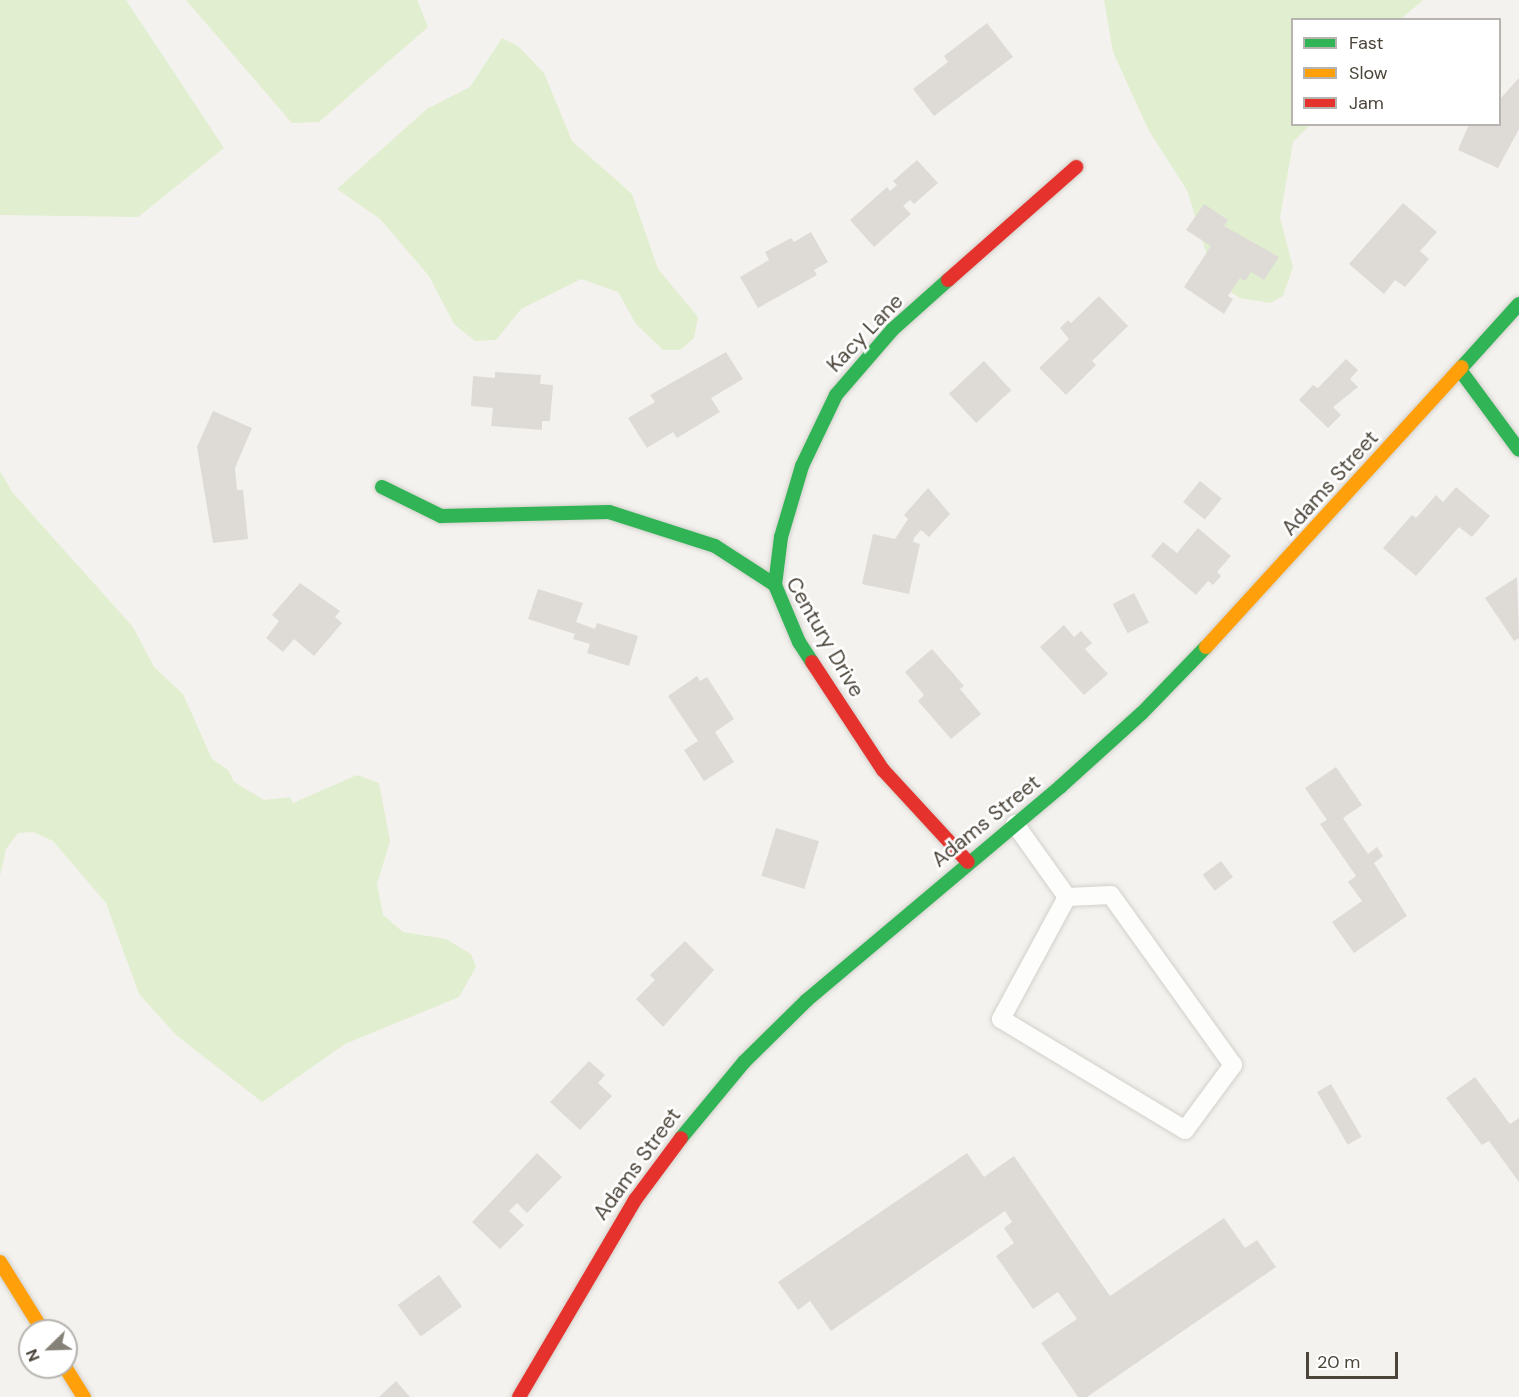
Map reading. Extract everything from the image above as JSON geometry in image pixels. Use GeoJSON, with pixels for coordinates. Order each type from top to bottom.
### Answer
{"type":"FeatureCollection","features":[{"type":"Feature","properties":{"kind":"main road","name":"Kacy Lane"},"geometry":{"type":"LineString","coordinates":[[775,585],[781,537],[802,466],[836,395],[893,329],[1076,166]]}},
{"type":"Feature","properties":{"kind":"main road","name":"Adams Street"},"geometry":{"type":"LineString","coordinates":[[519,1397],[610,1237],[660,1164],[715,1095],[807,1000],[1149,706],[1519,304]]}},
{"type":"Feature","properties":{"kind":"main road"},"geometry":{"type":"LineString","coordinates":[[1460,370],[1519,450]]}},
{"type":"Feature","properties":{"kind":"main road","name":"Century Drive"},"geometry":{"type":"LineString","coordinates":[[382,487],[441,516],[609,512],[716,546],[775,585],[799,642],[883,770],[968,862]]}},
{"type":"Feature","properties":{"kind":"main road"},"geometry":{"type":"LineString","coordinates":[[0,1262],[36,1319]]}},
{"type":"Feature","properties":{"kind":"main road"},"geometry":{"type":"LineString","coordinates":[[73,1379],[84,1397]]}},
{"type":"Feature","properties":{"kind":"lane"},"geometry":{"type":"LineString","coordinates":[[1014,824],[1067,897]]}},
{"type":"Feature","properties":{"kind":"lane"},"geometry":{"type":"LineString","coordinates":[[1111,895],[1233,1065],[1185,1130],[1001,1019],[1067,897],[1111,895]]}},
{"type":"Feature","properties":{"kind":"green space"},"geometry":{"type":"Polygon","coordinates":[[[0,0],[126,0],[224,148],[138,217],[0,215],[0,0]]]}},
{"type":"Feature","properties":{"kind":"green space"},"geometry":{"type":"Polygon","coordinates":[[[186,0],[417,0],[428,27],[319,122],[292,123],[186,0]]]}},
{"type":"Feature","properties":{"kind":"green space"},"geometry":{"type":"Polygon","coordinates":[[[1104,0],[1423,0],[1402,18],[1291,18],[1291,126],[1309,126],[1293,142],[1280,218],[1293,267],[1283,296],[1270,303],[1240,298],[1215,282],[1187,190],[1149,131],[1113,52],[1104,0]]]}},
{"type":"Feature","properties":{"kind":"green space"},"geometry":{"type":"Polygon","coordinates":[[[502,38],[518,46],[544,73],[572,141],[632,194],[658,269],[698,317],[694,338],[680,350],[663,350],[636,324],[618,292],[581,279],[521,309],[496,340],[475,341],[454,324],[429,276],[380,219],[337,189],[427,109],[470,87],[502,38]]]}},
{"type":"Feature","properties":{"kind":"green space"},"geometry":{"type":"Polygon","coordinates":[[[0,471],[13,493],[133,627],[154,667],[183,694],[212,759],[228,770],[234,782],[264,800],[290,797],[293,803],[357,775],[379,783],[390,841],[377,884],[383,915],[403,932],[446,939],[471,954],[476,967],[459,997],[345,1044],[262,1102],[176,1035],[139,994],[106,903],[53,841],[33,832],[18,833],[6,849],[0,876],[0,471]]]}},
{"type":"Feature","properties":{"kind":"building"},"geometry":{"type":"Polygon","coordinates":[[[987,23],[1013,57],[934,116],[913,89],[948,62],[944,56],[987,23]]]}},
{"type":"Feature","properties":{"kind":"building"},"geometry":{"type":"Polygon","coordinates":[[[1519,78],[1519,129],[1498,168],[1458,150],[1468,126],[1501,126],[1501,98],[1519,78]]]}},
{"type":"Feature","properties":{"kind":"building"},"geometry":{"type":"Polygon","coordinates":[[[917,160],[938,183],[914,204],[910,200],[903,206],[911,214],[874,247],[850,220],[887,187],[890,191],[897,185],[893,181],[917,160]]]}},
{"type":"Feature","properties":{"kind":"building"},"geometry":{"type":"Polygon","coordinates":[[[1403,203],[1437,232],[1420,251],[1429,259],[1405,287],[1395,280],[1384,294],[1349,264],[1403,203]]]}},
{"type":"Feature","properties":{"kind":"building"},"geometry":{"type":"Polygon","coordinates":[[[1204,204],[1228,220],[1224,226],[1279,257],[1264,280],[1251,272],[1245,281],[1240,278],[1228,296],[1233,299],[1224,314],[1184,287],[1211,246],[1186,230],[1204,204]]]}},
{"type":"Feature","properties":{"kind":"building"},"geometry":{"type":"Polygon","coordinates":[[[811,232],[828,262],[814,270],[817,275],[758,308],[740,277],[769,260],[765,252],[791,238],[794,242],[811,232]]]}},
{"type":"Feature","properties":{"kind":"building"},"geometry":{"type":"Polygon","coordinates":[[[1099,296],[1128,326],[1092,361],[1096,365],[1066,395],[1039,368],[1069,339],[1060,328],[1068,320],[1071,323],[1099,296]]]}},
{"type":"Feature","properties":{"kind":"building"},"geometry":{"type":"Polygon","coordinates":[[[726,352],[743,379],[711,398],[720,412],[677,438],[673,432],[647,448],[628,418],[655,402],[650,395],[726,352]]]}},
{"type":"Feature","properties":{"kind":"building"},"geometry":{"type":"Polygon","coordinates":[[[1346,359],[1358,370],[1350,379],[1358,387],[1333,407],[1341,415],[1328,428],[1299,400],[1313,385],[1318,388],[1346,359]]]}},
{"type":"Feature","properties":{"kind":"building"},"geometry":{"type":"Polygon","coordinates":[[[984,361],[1011,390],[976,423],[949,394],[984,361]]]}},
{"type":"Feature","properties":{"kind":"building"},"geometry":{"type":"Polygon","coordinates":[[[495,372],[541,375],[540,384],[553,385],[550,421],[542,421],[542,430],[491,426],[493,408],[471,406],[473,376],[495,378],[495,372]]]}},
{"type":"Feature","properties":{"kind":"building"},"geometry":{"type":"Polygon","coordinates":[[[213,411],[252,428],[235,468],[237,490],[243,490],[248,539],[213,543],[197,447],[213,411]]]}},
{"type":"Feature","properties":{"kind":"building"},"geometry":{"type":"Polygon","coordinates":[[[1200,481],[1222,499],[1205,520],[1183,502],[1200,481]]]}},
{"type":"Feature","properties":{"kind":"building"},"geometry":{"type":"Polygon","coordinates":[[[1456,487],[1490,516],[1472,537],[1459,527],[1416,576],[1383,548],[1412,515],[1416,518],[1436,495],[1443,502],[1456,487]]]}},
{"type":"Feature","properties":{"kind":"building"},"geometry":{"type":"Polygon","coordinates":[[[928,488],[950,514],[929,537],[921,530],[914,538],[913,542],[920,544],[909,594],[862,584],[873,534],[895,539],[908,519],[904,515],[928,488]]]}},
{"type":"Feature","properties":{"kind":"building"},"geometry":{"type":"Polygon","coordinates":[[[1198,528],[1231,556],[1217,572],[1221,576],[1213,585],[1208,581],[1196,595],[1151,556],[1163,542],[1177,553],[1198,528]]]}},
{"type":"Feature","properties":{"kind":"building"},"geometry":{"type":"Polygon","coordinates":[[[1517,577],[1519,638],[1514,641],[1485,598],[1517,577]]]}},
{"type":"Feature","properties":{"kind":"building"},"geometry":{"type":"Polygon","coordinates":[[[300,583],[340,611],[335,617],[342,623],[314,656],[294,639],[283,652],[266,638],[279,621],[272,615],[300,583]]]}},
{"type":"Feature","properties":{"kind":"building"},"geometry":{"type":"Polygon","coordinates":[[[538,589],[583,603],[576,622],[595,629],[597,623],[638,636],[629,666],[587,653],[590,644],[573,639],[575,634],[528,619],[538,589]]]}},
{"type":"Feature","properties":{"kind":"building"},"geometry":{"type":"Polygon","coordinates":[[[1134,593],[1149,622],[1128,633],[1113,604],[1134,593]]]}},
{"type":"Feature","properties":{"kind":"building"},"geometry":{"type":"Polygon","coordinates":[[[1064,625],[1074,637],[1081,631],[1092,643],[1085,649],[1108,674],[1084,695],[1040,647],[1064,625]]]}},
{"type":"Feature","properties":{"kind":"building"},"geometry":{"type":"Polygon","coordinates":[[[932,649],[964,686],[960,689],[981,714],[951,739],[918,701],[924,695],[905,672],[932,649]]]}},
{"type":"Feature","properties":{"kind":"building"},"geometry":{"type":"Polygon","coordinates":[[[697,676],[700,681],[707,677],[734,719],[715,732],[734,762],[704,781],[684,750],[698,741],[668,696],[697,676]]]}},
{"type":"Feature","properties":{"kind":"building"},"geometry":{"type":"Polygon","coordinates":[[[1336,767],[1362,805],[1343,818],[1368,854],[1377,847],[1383,856],[1374,863],[1407,916],[1354,953],[1332,922],[1362,901],[1348,882],[1356,876],[1320,824],[1327,820],[1305,788],[1336,767]]]}},
{"type":"Feature","properties":{"kind":"building"},"geometry":{"type":"Polygon","coordinates":[[[776,828],[819,841],[804,889],[761,876],[776,828]]]}},
{"type":"Feature","properties":{"kind":"building"},"geometry":{"type":"Polygon","coordinates":[[[1221,861],[1233,877],[1215,891],[1203,875],[1221,861]]]}},
{"type":"Feature","properties":{"kind":"building"},"geometry":{"type":"Polygon","coordinates":[[[685,941],[714,970],[663,1027],[636,999],[655,980],[650,975],[685,941]]]}},
{"type":"Feature","properties":{"kind":"building"},"geometry":{"type":"Polygon","coordinates":[[[589,1061],[605,1075],[598,1083],[612,1096],[580,1130],[550,1102],[589,1061]]]}},
{"type":"Feature","properties":{"kind":"building"},"geometry":{"type":"Polygon","coordinates":[[[1475,1077],[1510,1124],[1519,1118],[1519,1182],[1489,1141],[1482,1145],[1446,1098],[1475,1077]]]}},
{"type":"Feature","properties":{"kind":"building"},"geometry":{"type":"Polygon","coordinates":[[[1331,1084],[1362,1137],[1348,1145],[1317,1092],[1331,1084]]]}},
{"type":"Feature","properties":{"kind":"building"},"geometry":{"type":"Polygon","coordinates":[[[537,1153],[562,1177],[527,1213],[517,1203],[509,1211],[524,1225],[500,1249],[472,1222],[537,1153]]]}},
{"type":"Feature","properties":{"kind":"building"},"geometry":{"type":"Polygon","coordinates":[[[967,1153],[984,1177],[1014,1156],[1110,1296],[1224,1218],[1245,1248],[1257,1240],[1276,1267],[1087,1397],[1078,1397],[1041,1343],[1077,1319],[1058,1292],[1033,1309],[996,1256],[1014,1243],[1004,1228],[1012,1222],[1005,1211],[831,1331],[810,1301],[798,1310],[778,1282],[967,1153]]]}},
{"type":"Feature","properties":{"kind":"building"},"geometry":{"type":"Polygon","coordinates":[[[439,1275],[462,1307],[421,1337],[398,1305],[439,1275]]]}},
{"type":"Feature","properties":{"kind":"building"},"geometry":{"type":"Polygon","coordinates":[[[396,1381],[410,1397],[379,1397],[396,1381]]]}},
{"type":"Feature","properties":{"kind":"traffic: fast"},"geometry":{"type":"LineString","coordinates":[[775,585],[781,537],[802,466],[836,395],[893,329],[948,280]]}},
{"type":"Feature","properties":{"kind":"traffic: fast"},"geometry":{"type":"LineString","coordinates":[[1462,367],[1519,304]]}},
{"type":"Feature","properties":{"kind":"traffic: fast"},"geometry":{"type":"LineString","coordinates":[[1460,370],[1519,450]]}},
{"type":"Feature","properties":{"kind":"traffic: fast"},"geometry":{"type":"LineString","coordinates":[[382,487],[441,516],[609,512],[715,546],[775,585],[799,642],[812,662]]}},
{"type":"Feature","properties":{"kind":"traffic: fast"},"geometry":{"type":"LineString","coordinates":[[681,1138],[744,1062],[807,1000],[1060,787],[1142,713],[1206,647]]}},
{"type":"Feature","properties":{"kind":"traffic: slow"},"geometry":{"type":"LineString","coordinates":[[1206,647],[1462,367]]}},
{"type":"Feature","properties":{"kind":"traffic: slow"},"geometry":{"type":"LineString","coordinates":[[0,1262],[36,1319]]}},
{"type":"Feature","properties":{"kind":"traffic: slow"},"geometry":{"type":"LineString","coordinates":[[73,1379],[84,1397]]}},
{"type":"Feature","properties":{"kind":"traffic: jam"},"geometry":{"type":"LineString","coordinates":[[948,280],[1076,167]]}},
{"type":"Feature","properties":{"kind":"traffic: jam"},"geometry":{"type":"LineString","coordinates":[[812,662],[883,770],[968,862]]}},
{"type":"Feature","properties":{"kind":"traffic: jam"},"geometry":{"type":"LineString","coordinates":[[519,1397],[635,1200],[681,1138]]}}]}
